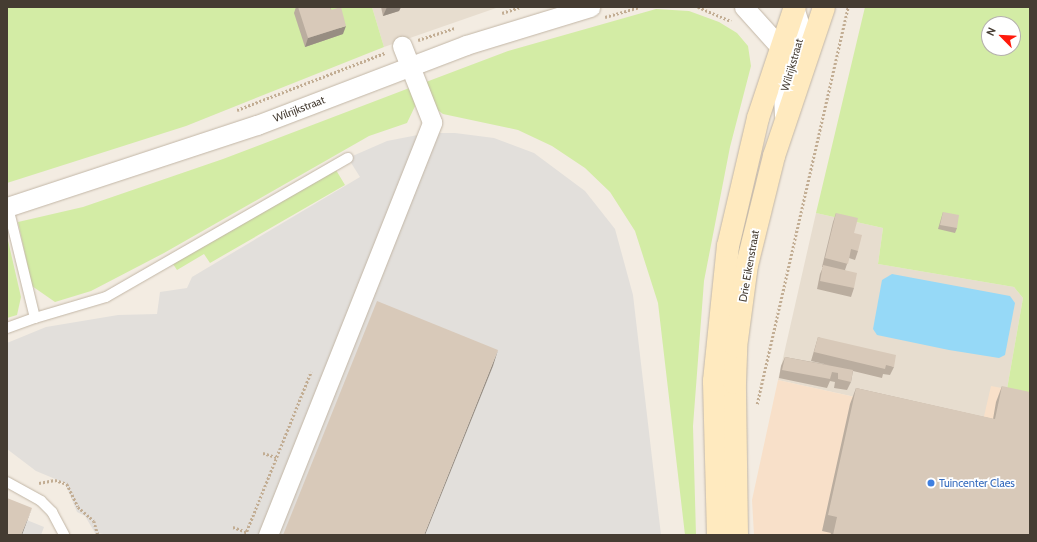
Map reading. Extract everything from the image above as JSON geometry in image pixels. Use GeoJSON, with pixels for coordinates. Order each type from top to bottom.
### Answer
{"type":"FeatureCollection","features":[{"type":"Feature","properties":{"kind":"street","name":"Wilrijkstraat"},"geometry":{"type":"LineString","coordinates":[[8,207],[257,125],[466,45],[590,7]]}},
{"type":"Feature","properties":{"kind":"street","name":"Wilrijkstraat"},"geometry":{"type":"LineString","coordinates":[[744,7],[780,47]]}},
{"type":"Feature","properties":{"kind":"street","name":"Wilrijkstraat"},"geometry":{"type":"LineString","coordinates":[[785,124],[783,97],[801,29],[795,7]]}},
{"type":"Feature","properties":{"kind":"street","name":"Drie Eikenstraat"},"geometry":{"type":"LineString","coordinates":[[718,535],[714,444],[717,338],[728,246],[758,118],[780,47],[795,7]]}},
{"type":"Feature","properties":{"kind":"street","name":"Drie Eikenstraat"},"geometry":{"type":"LineString","coordinates":[[737,535],[734,435],[736,347],[747,265],[764,188],[824,7]]}},
{"type":"Feature","properties":{"kind":"street"},"geometry":{"type":"LineString","coordinates":[[259,534],[432,122],[402,46]]}},
{"type":"Feature","properties":{"kind":"street"},"geometry":{"type":"LineString","coordinates":[[714,444],[734,435]]}},
{"type":"Feature","properties":{"kind":"lane"},"geometry":{"type":"LineString","coordinates":[[7,328],[106,297],[348,158]]}},
{"type":"Feature","properties":{"kind":"lane"},"geometry":{"type":"LineString","coordinates":[[8,207],[35,318]]}},
{"type":"Feature","properties":{"kind":"lane"},"geometry":{"type":"LineString","coordinates":[[7,482],[30,494],[52,512],[64,535]]}},
{"type":"Feature","properties":{"kind":"path"},"geometry":{"type":"LineString","coordinates":[[498,14],[520,7]]}},
{"type":"Feature","properties":{"kind":"path"},"geometry":{"type":"LineString","coordinates":[[698,7],[737,26]]}},
{"type":"Feature","properties":{"kind":"path"},"geometry":{"type":"LineString","coordinates":[[760,388],[848,7]]}},
{"type":"Feature","properties":{"kind":"path"},"geometry":{"type":"LineString","coordinates":[[230,113],[402,46],[461,26]]}},
{"type":"Feature","properties":{"kind":"path"},"geometry":{"type":"LineString","coordinates":[[30,494],[36,485],[48,480],[62,480],[78,508],[94,521],[98,535]]}},
{"type":"Feature","properties":{"kind":"path"},"geometry":{"type":"LineString","coordinates":[[233,527],[259,534]]}},
{"type":"Feature","properties":{"kind":"shaded area"},"geometry":{"type":"Polygon","coordinates":[[[372,7],[499,7],[384,47],[372,7]]]}},
{"type":"Feature","properties":{"kind":"shaded area"},"geometry":{"type":"Polygon","coordinates":[[[428,133],[455,133],[494,138],[534,153],[585,191],[615,229],[633,295],[661,535],[112,535],[95,533],[85,516],[77,512],[65,483],[36,471],[7,449],[7,343],[46,327],[118,315],[157,314],[160,292],[187,288],[192,277],[360,177],[348,158],[387,141],[428,133]]]}},
{"type":"Feature","properties":{"kind":"shaded area"},"geometry":{"type":"Polygon","coordinates":[[[816,213],[883,228],[878,264],[1014,287],[1023,298],[1007,389],[982,425],[778,380],[816,213]]]}},
{"type":"Feature","properties":{"kind":"shaded area","name":"Tuincenter Claes"},"geometry":{"type":"Polygon","coordinates":[[[778,380],[982,425],[991,386],[1007,389],[1030,535],[754,535],[752,500],[778,380]]]}},
{"type":"Feature","properties":{"kind":"shaded area"},"geometry":{"type":"Polygon","coordinates":[[[7,512],[44,527],[41,535],[7,535],[7,512]]]}},
{"type":"Feature","properties":{"kind":"green space"},"geometry":{"type":"Polygon","coordinates":[[[7,7],[372,7],[384,47],[186,126],[7,183],[7,7]]]}},
{"type":"Feature","properties":{"kind":"green space"},"geometry":{"type":"Polygon","coordinates":[[[865,7],[1030,7],[1030,393],[1007,389],[1023,298],[1014,287],[878,264],[883,228],[816,213],[865,7]]]}},
{"type":"Feature","properties":{"kind":"green space"},"geometry":{"type":"Polygon","coordinates":[[[656,9],[689,11],[719,22],[737,33],[748,46],[751,66],[730,147],[704,281],[693,426],[696,535],[685,535],[658,303],[635,231],[610,192],[585,168],[552,146],[518,130],[443,114],[435,108],[426,82],[508,51],[656,9]]]}},
{"type":"Feature","properties":{"kind":"green space"},"geometry":{"type":"Polygon","coordinates":[[[412,87],[417,102],[407,123],[369,136],[164,253],[91,291],[55,302],[32,286],[18,222],[83,207],[223,159],[412,87]]]}},
{"type":"Feature","properties":{"kind":"green space"},"geometry":{"type":"Polygon","coordinates":[[[336,170],[345,185],[210,263],[204,254],[177,270],[173,264],[336,170]]]}},
{"type":"Feature","properties":{"kind":"green space"},"geometry":{"type":"Polygon","coordinates":[[[7,236],[21,297],[17,315],[7,318],[7,236]]]}},
{"type":"Feature","properties":{"kind":"water"},"geometry":{"type":"Polygon","coordinates":[[[892,274],[1010,296],[1015,303],[1005,355],[999,358],[949,350],[877,335],[873,329],[882,280],[892,274]]]}},
{"type":"Feature","properties":{"kind":"building"},"geometry":{"type":"Polygon","coordinates":[[[298,7],[330,7],[331,10],[341,7],[346,26],[308,38],[298,7]]]}},
{"type":"Feature","properties":{"kind":"building"},"geometry":{"type":"Polygon","coordinates":[[[943,212],[959,215],[957,228],[940,225],[943,212]]]}},
{"type":"Feature","properties":{"kind":"building"},"geometry":{"type":"Polygon","coordinates":[[[836,213],[858,218],[854,233],[862,235],[858,251],[851,249],[848,264],[825,258],[836,213]]]}},
{"type":"Feature","properties":{"kind":"building"},"geometry":{"type":"Polygon","coordinates":[[[823,265],[857,273],[854,288],[820,281],[823,265]]]}},
{"type":"Feature","properties":{"kind":"building"},"geometry":{"type":"Polygon","coordinates":[[[377,301],[498,350],[424,535],[283,535],[377,301]]]}},
{"type":"Feature","properties":{"kind":"building"},"geometry":{"type":"Polygon","coordinates":[[[818,337],[896,355],[894,367],[886,365],[885,369],[814,352],[818,337]]]}},
{"type":"Feature","properties":{"kind":"building"},"geometry":{"type":"Polygon","coordinates":[[[785,357],[853,370],[851,382],[838,379],[838,373],[832,372],[830,379],[782,370],[785,357]]]}},
{"type":"Feature","properties":{"kind":"building","name":"Tuincenter Claes"},"geometry":{"type":"Polygon","coordinates":[[[1002,386],[1030,392],[1030,535],[833,535],[837,517],[828,515],[856,388],[995,419],[1002,386]]]}},
{"type":"Feature","properties":{"kind":"building"},"geometry":{"type":"Polygon","coordinates":[[[7,498],[32,508],[21,535],[7,535],[7,498]]]}},
{"type":"Feature","properties":{"kind":"place","name":"Tuincenter Claes"},"geometry":{"type":"Point","coordinates":[931,483]}}]}
